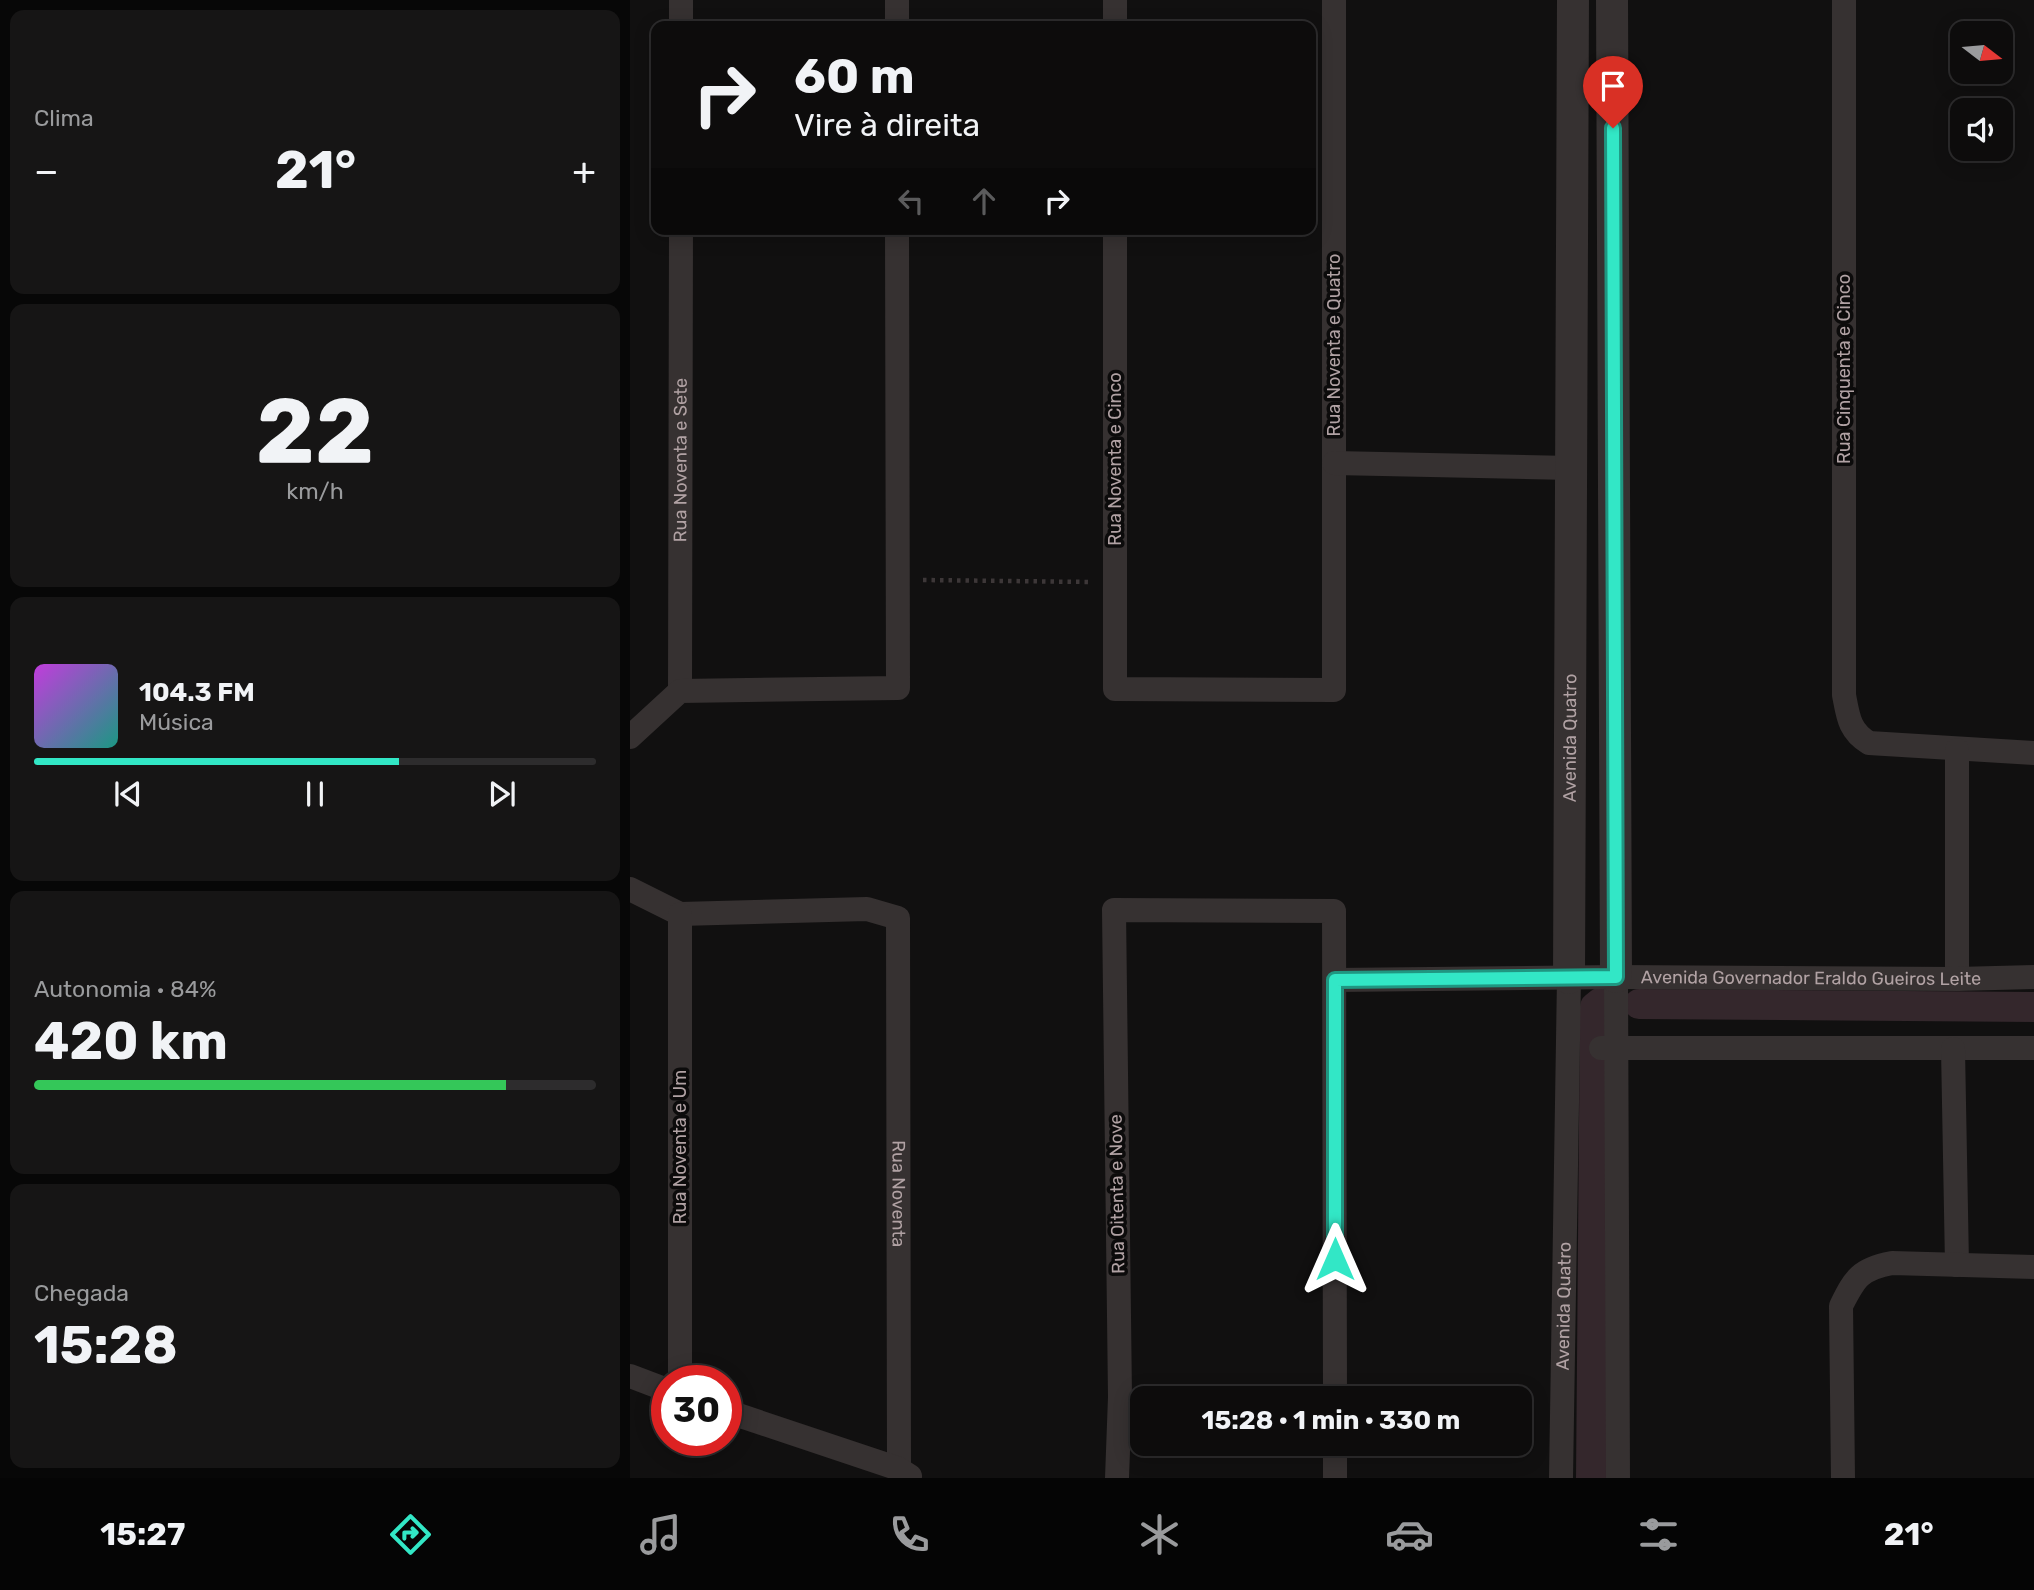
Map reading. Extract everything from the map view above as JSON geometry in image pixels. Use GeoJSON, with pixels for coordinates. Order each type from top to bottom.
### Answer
{"type":"FeatureCollection","features":[{"type":"Feature","properties":{"kind":"street"},"geometry":{"type":"LineString","coordinates":[[681,0],[681,21]]}},
{"type":"Feature","properties":{"kind":"street"},"geometry":{"type":"LineString","coordinates":[[897,0],[897,21]]}},
{"type":"Feature","properties":{"kind":"street"},"geometry":{"type":"LineString","coordinates":[[1115,0],[1115,21]]}},
{"type":"Feature","properties":{"kind":"street","name":"Rua Noventa e Quatro"},"geometry":{"type":"LineString","coordinates":[[1115,689],[1334,690],[1334,0]]}},
{"type":"Feature","properties":{"kind":"street","name":"Avenida Quatro"},"geometry":{"type":"LineString","coordinates":[[1573,0],[1569,978],[1593,1049],[1618,1478]]}},
{"type":"Feature","properties":{"kind":"street","name":"Avenida Quatro"},"geometry":{"type":"LineString","coordinates":[[1561,1478],[1593,1049],[1616,977],[1612,0]]}},
{"type":"Feature","properties":{"kind":"street","name":"Rua Cinquenta e Cinco"},"geometry":{"type":"LineString","coordinates":[[1844,0],[1844,695],[1856,736],[1869,743],[1956,750]]}},
{"type":"Feature","properties":{"kind":"street","name":"Rua Noventa e Sete"},"geometry":{"type":"LineString","coordinates":[[680,691],[681,235]]}},
{"type":"Feature","properties":{"kind":"street"},"geometry":{"type":"LineString","coordinates":[[630,737],[680,691],[898,688],[897,235]]}},
{"type":"Feature","properties":{"kind":"street","name":"Rua Noventa e Cinco"},"geometry":{"type":"LineString","coordinates":[[1115,235],[1115,689]]}},
{"type":"Feature","properties":{"kind":"street"},"geometry":{"type":"LineString","coordinates":[[1572,273],[1614,273]]}},
{"type":"Feature","properties":{"kind":"street"},"geometry":{"type":"LineString","coordinates":[[1334,463],[1571,468]]}},
{"type":"Feature","properties":{"kind":"street"},"geometry":{"type":"LineString","coordinates":[[1957,979],[1956,750],[2034,753]]}},
{"type":"Feature","properties":{"kind":"street"},"geometry":{"type":"LineString","coordinates":[[630,889],[680,914]]}},
{"type":"Feature","properties":{"kind":"street","name":"Rua Noventa"},"geometry":{"type":"LineString","coordinates":[[680,914],[867,909],[898,918],[906,1474]]}},
{"type":"Feature","properties":{"kind":"street","name":"Rua Oitenta e Nove"},"geometry":{"type":"LineString","coordinates":[[1117,1478],[1119,1397],[1114,910],[1334,911],[1335,980]]}},
{"type":"Feature","properties":{"kind":"street","name":"Rua Noventa e Um"},"geometry":{"type":"LineString","coordinates":[[680,914],[680,1365]]}},
{"type":"Feature","properties":{"kind":"street","name":"Avenida Governador Eraldo Gueiros Leite"},"geometry":{"type":"LineString","coordinates":[[1335,980],[2034,977]]}},
{"type":"Feature","properties":{"kind":"street"},"geometry":{"type":"LineString","coordinates":[[1335,980],[1335,1386]]}},
{"type":"Feature","properties":{"kind":"street"},"geometry":{"type":"LineString","coordinates":[[1593,1049],[2034,1048]]}},
{"type":"Feature","properties":{"kind":"street"},"geometry":{"type":"LineString","coordinates":[[1953,1049],[1957,1265]]}},
{"type":"Feature","properties":{"kind":"street"},"geometry":{"type":"LineString","coordinates":[[1843,1478],[1841,1306],[1854,1280],[1871,1267],[1892,1263],[2034,1267]]}},
{"type":"Feature","properties":{"kind":"street"},"geometry":{"type":"LineString","coordinates":[[630,1377],[651,1384]]}},
{"type":"Feature","properties":{"kind":"street"},"geometry":{"type":"LineString","coordinates":[[742,1417],[906,1474]]}},
{"type":"Feature","properties":{"kind":"street"},"geometry":{"type":"LineString","coordinates":[[1335,1456],[1335,1478]]}},
{"type":"Feature","properties":{"kind":"path"},"geometry":{"type":"LineString","coordinates":[[898,580],[1115,582]]}},
{"type":"Feature","properties":{"kind":"waterway"},"geometry":{"type":"LineString","coordinates":[[1591,1478],[1595,1007],[1600,1003]]}},
{"type":"Feature","properties":{"kind":"waterway"},"geometry":{"type":"LineString","coordinates":[[1639,1004],[2034,1007]]}},
{"type":"Feature","properties":{"kind":"route"},"geometry":{"type":"LineString","coordinates":[[1335,1259],[1335,980],[1616,977],[1613,128]]}}]}
